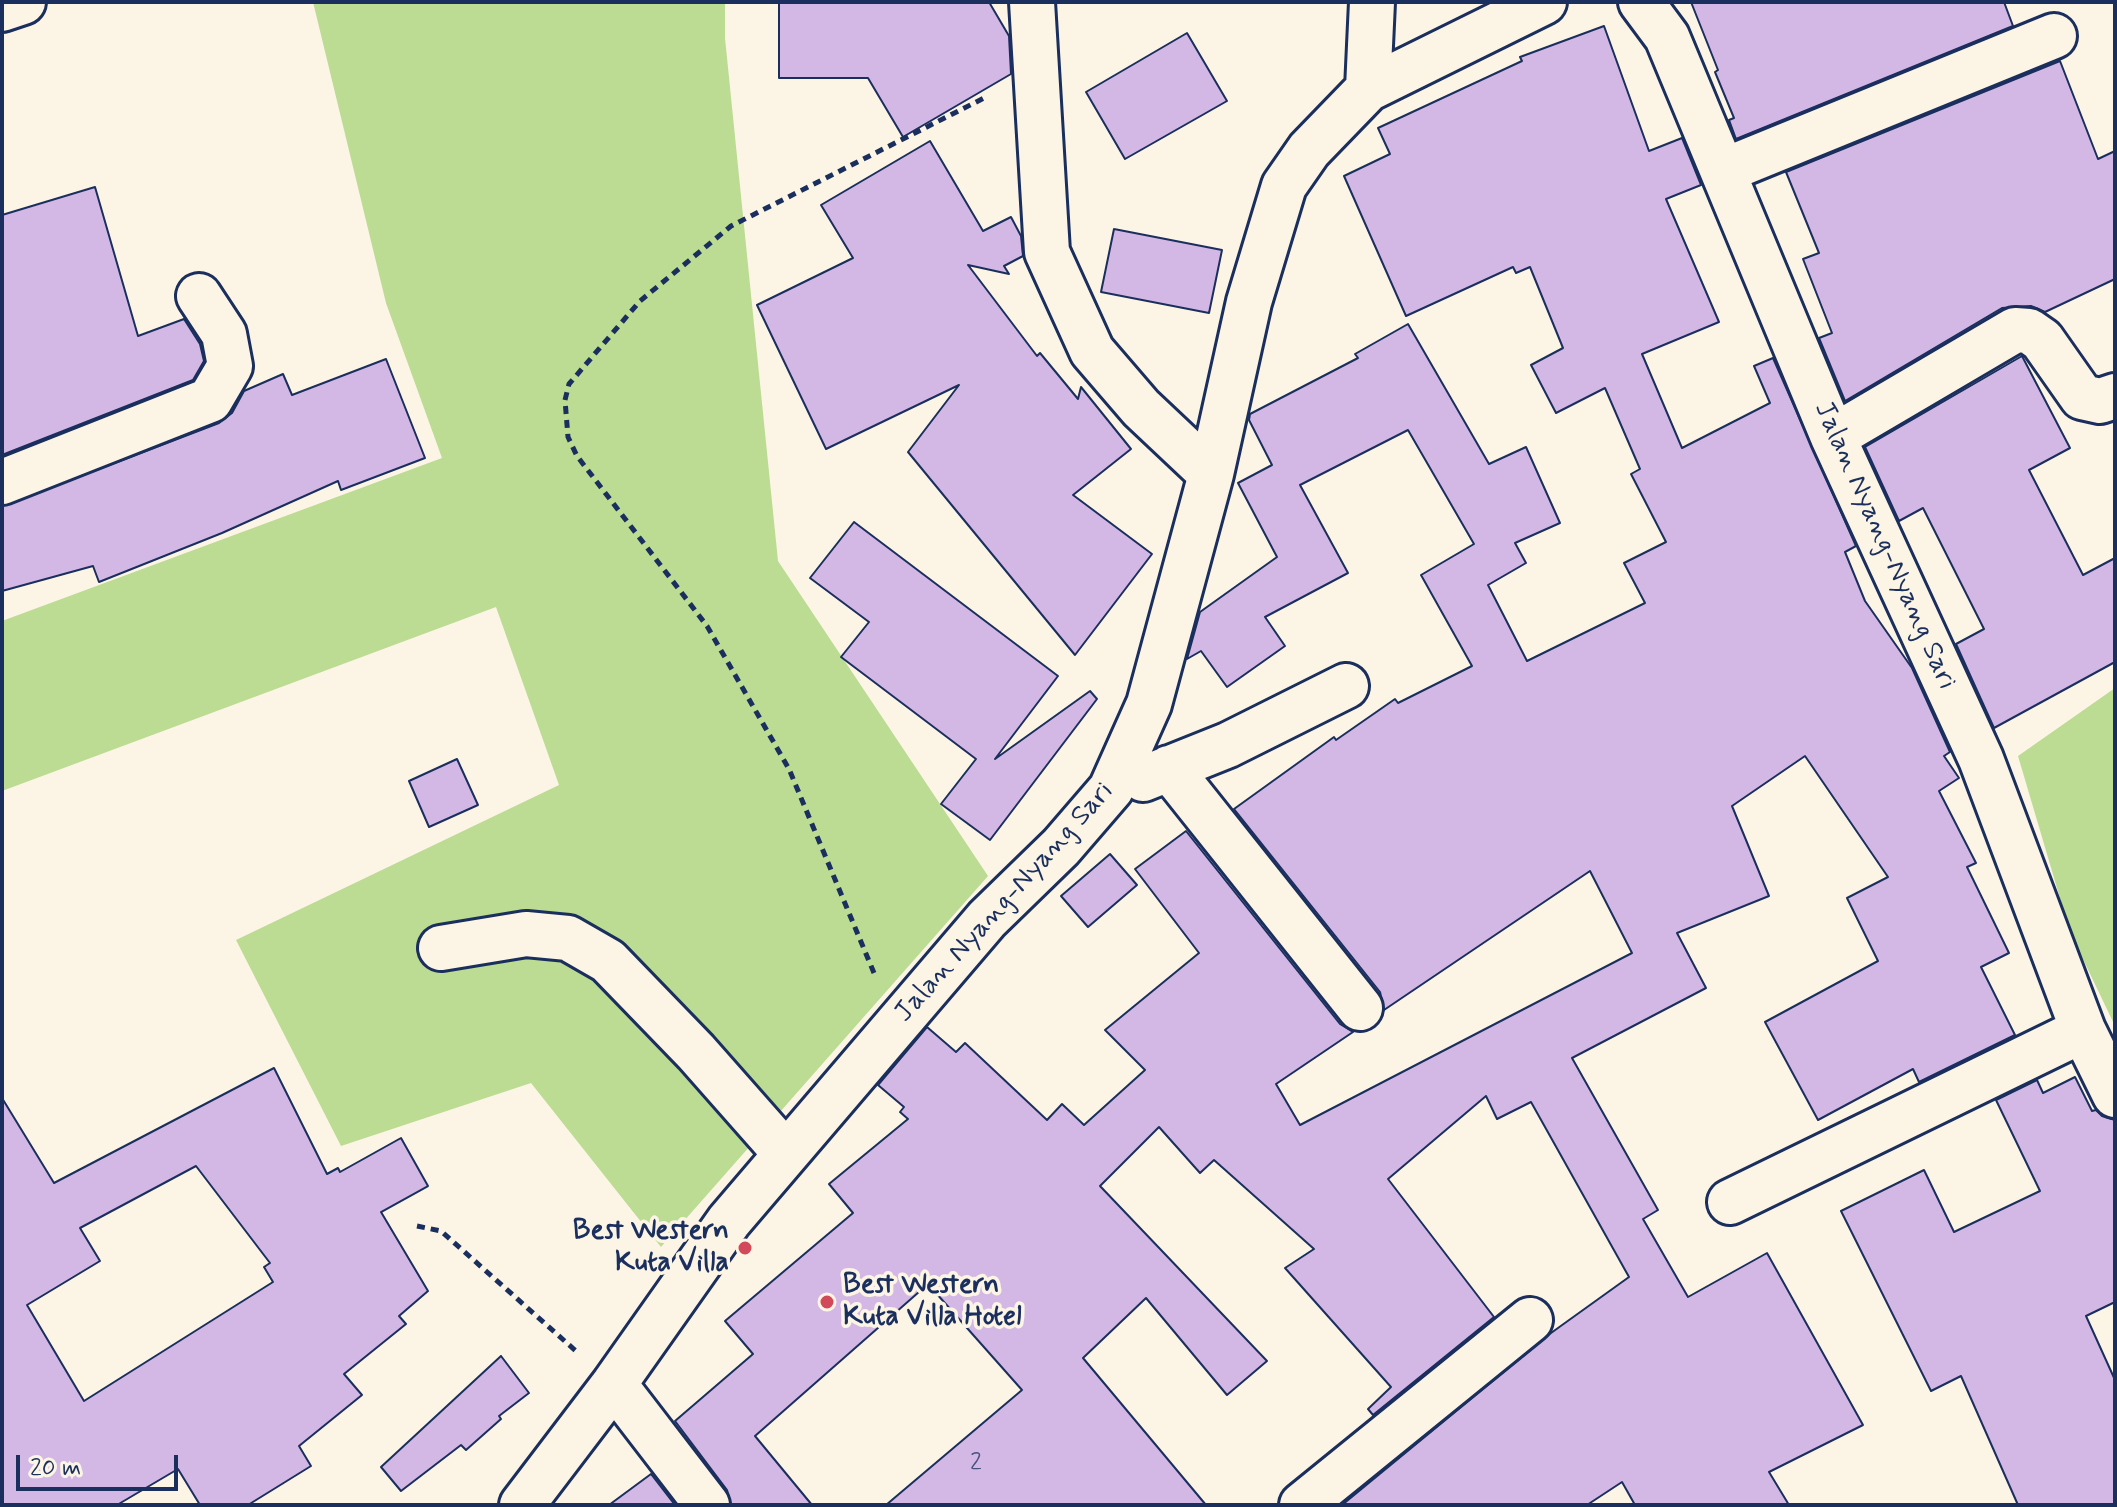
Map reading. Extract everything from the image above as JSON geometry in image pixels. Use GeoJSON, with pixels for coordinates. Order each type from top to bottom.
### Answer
{"type":"FeatureCollection","features":[{"type":"Feature","properties":{"kind":"street"},"geometry":{"type":"LineString","coordinates":[[2,9],[23,2]]}},
{"type":"Feature","properties":{"kind":"street"},"geometry":{"type":"LineString","coordinates":[[1032,2],[1044,234],[1052,264],[1092,351],[1141,408],[1211,474]]}},
{"type":"Feature","properties":{"kind":"street"},"geometry":{"type":"LineString","coordinates":[[1368,89],[1372,2]]}},
{"type":"Feature","properties":{"kind":"street","name":"Jalan Nyang-Nyang Sari"},"geometry":{"type":"LineString","coordinates":[[522,1505],[614,1384],[729,1221],[987,919],[1061,847],[1111,789],[1149,704],[1211,474],[1249,302],[1284,186],[1309,150],[1368,89],[1544,2]]}},
{"type":"Feature","properties":{"kind":"street","name":"Jalan Nyang-Nyang Sari"},"geometry":{"type":"LineString","coordinates":[[1641,2],[1667,37],[1833,437],[1981,759],[2083,1030],[2115,1095]]}},
{"type":"Feature","properties":{"kind":"street"},"geometry":{"type":"LineString","coordinates":[[1723,171],[2054,36]]}},
{"type":"Feature","properties":{"kind":"street"},"geometry":{"type":"LineString","coordinates":[[2,482],[210,400],[230,366],[224,334],[199,296]]}},
{"type":"Feature","properties":{"kind":"street"},"geometry":{"type":"LineString","coordinates":[[1833,437],[2015,330],[2029,331],[2042,340],[2082,397],[2100,401],[2115,396]]}},
{"type":"Feature","properties":{"kind":"street"},"geometry":{"type":"LineString","coordinates":[[1111,789],[1228,745],[1346,686]]}},
{"type":"Feature","properties":{"kind":"street"},"geometry":{"type":"LineString","coordinates":[[1169,768],[1360,1008]]}},
{"type":"Feature","properties":{"kind":"street"},"geometry":{"type":"LineString","coordinates":[[441,948],[526,934],[568,938],[608,961],[696,1052],[786,1154]]}},
{"type":"Feature","properties":{"kind":"street"},"geometry":{"type":"LineString","coordinates":[[1730,1202],[2083,1030]]}},
{"type":"Feature","properties":{"kind":"street"},"geometry":{"type":"LineString","coordinates":[[1302,1505],[1530,1320]]}},
{"type":"Feature","properties":{"kind":"street"},"geometry":{"type":"LineString","coordinates":[[614,1384],[707,1505]]}},
{"type":"Feature","properties":{"kind":"path"},"geometry":{"type":"LineString","coordinates":[[896,1026],[789,769],[707,626],[577,456],[568,437],[565,400],[569,384],[640,301],[731,226],[1035,72]]}},
{"type":"Feature","properties":{"kind":"path"},"geometry":{"type":"LineString","coordinates":[[417,1226],[441,1231],[614,1384]]}},
{"type":"Feature","properties":{"kind":"green space"},"geometry":{"type":"Polygon","coordinates":[[[313,2],[725,2],[725,38],[778,561],[988,876],[661,1247],[531,1083],[341,1146],[236,940],[559,785],[496,607],[2,791],[2,621],[442,458],[386,303],[313,2]]]}},
{"type":"Feature","properties":{"kind":"green space"},"geometry":{"type":"Polygon","coordinates":[[[2115,688],[2115,1026],[2070,932],[2018,756],[2115,688]]]}},
{"type":"Feature","properties":{"kind":"building"},"geometry":{"type":"Polygon","coordinates":[[[779,2],[989,2],[1009,36],[1011,74],[903,137],[868,78],[779,78],[779,2]]]}},
{"type":"Feature","properties":{"kind":"building"},"geometry":{"type":"Polygon","coordinates":[[[1691,2],[2004,2],[2013,26],[1736,139],[1729,120],[1734,118],[1691,2]]]}},
{"type":"Feature","properties":{"kind":"building"},"geometry":{"type":"Polygon","coordinates":[[[1604,26],[1649,151],[1682,138],[1701,185],[1666,199],[1719,322],[1642,354],[1682,448],[1770,403],[1754,366],[1773,358],[1856,546],[1845,552],[1865,601],[1912,668],[1950,752],[1944,756],[1959,778],[1939,791],[1976,863],[1967,867],[2009,953],[1981,967],[2015,1035],[1919,1082],[1913,1069],[1818,1120],[1765,1022],[1878,961],[1847,898],[1888,877],[1805,756],[1732,806],[1769,896],[1677,933],[1706,988],[1572,1058],[1658,1210],[1643,1219],[1688,1297],[1767,1253],[1863,1425],[1769,1472],[1789,1505],[1635,1505],[1622,1482],[1587,1505],[1342,1505],[1551,1333],[1629,1277],[1531,1102],[1497,1119],[1486,1096],[1388,1179],[1494,1317],[1373,1415],[1368,1409],[1391,1387],[1285,1268],[1314,1249],[1214,1160],[1200,1173],[1159,1127],[1100,1186],[1267,1361],[1227,1395],[1146,1298],[1083,1358],[1206,1505],[886,1505],[1022,1390],[928,1284],[755,1436],[812,1505],[731,1505],[727,1490],[675,1421],[753,1354],[725,1321],[853,1213],[829,1184],[908,1119],[900,1112],[904,1107],[878,1085],[927,1027],[956,1052],[965,1043],[1047,1120],[1062,1104],[1084,1125],[1145,1070],[1105,1030],[1199,953],[1135,869],[1186,831],[1340,1024],[1353,1032],[1276,1084],[1300,1125],[1632,953],[1590,871],[1384,1010],[1380,992],[1234,809],[1334,737],[1336,740],[1395,699],[1398,703],[1472,666],[1421,575],[1474,544],[1408,430],[1300,485],[1348,573],[1265,617],[1285,646],[1227,687],[1201,651],[1187,659],[1200,612],[1277,557],[1238,483],[1272,465],[1249,420],[1250,414],[1358,358],[1355,354],[1408,324],[1489,464],[1526,447],[1560,523],[1515,543],[1526,563],[1488,585],[1527,661],[1645,603],[1624,563],[1666,542],[1631,474],[1640,469],[1605,388],[1556,413],[1531,365],[1563,348],[1530,267],[1516,273],[1513,267],[1406,316],[1344,176],[1390,154],[1378,128],[1522,61],[1520,57],[1604,26]]]}},
{"type":"Feature","properties":{"kind":"building"},"geometry":{"type":"Polygon","coordinates":[[[1187,33],[1227,101],[1125,159],[1086,92],[1187,33]]]}},
{"type":"Feature","properties":{"kind":"building"},"geometry":{"type":"Polygon","coordinates":[[[2060,61],[2098,159],[2115,151],[2115,279],[2045,312],[2031,306],[2002,308],[1845,401],[1819,338],[1832,333],[1803,259],[1819,253],[1786,172],[2060,61]]]}},
{"type":"Feature","properties":{"kind":"building"},"geometry":{"type":"Polygon","coordinates":[[[930,141],[983,231],[1011,217],[1021,236],[1023,256],[1004,266],[1009,274],[968,265],[1037,356],[1040,353],[1078,399],[1081,387],[1131,449],[1073,495],[1152,554],[1075,655],[908,452],[959,385],[826,449],[757,305],[853,258],[821,205],[930,141]]]}},
{"type":"Feature","properties":{"kind":"building"},"geometry":{"type":"Polygon","coordinates":[[[95,187],[138,336],[184,319],[200,344],[204,361],[193,380],[2,455],[2,215],[95,187]]]}},
{"type":"Feature","properties":{"kind":"building"},"geometry":{"type":"Polygon","coordinates":[[[1114,229],[1222,250],[1209,313],[1101,292],[1114,229]]]}},
{"type":"Feature","properties":{"kind":"building"},"geometry":{"type":"Polygon","coordinates":[[[2022,356],[2070,448],[2029,470],[2083,575],[2115,558],[2115,662],[1994,728],[1956,644],[1984,629],[1923,508],[1899,521],[1865,447],[2022,356]]]}},
{"type":"Feature","properties":{"kind":"building"},"geometry":{"type":"Polygon","coordinates":[[[386,359],[425,458],[341,490],[338,481],[222,533],[99,582],[93,566],[2,591],[2,506],[219,423],[232,413],[244,391],[283,374],[292,395],[386,359]]]}},
{"type":"Feature","properties":{"kind":"building"},"geometry":{"type":"Polygon","coordinates":[[[854,522],[1058,676],[995,759],[1090,691],[1097,699],[990,840],[941,804],[976,759],[841,657],[869,622],[810,578],[854,522]]]}},
{"type":"Feature","properties":{"kind":"building"},"geometry":{"type":"Polygon","coordinates":[[[457,759],[478,805],[429,827],[409,781],[457,759]]]}},
{"type":"Feature","properties":{"kind":"building"},"geometry":{"type":"Polygon","coordinates":[[[1110,854],[1137,885],[1088,927],[1061,896],[1110,854]]]}},
{"type":"Feature","properties":{"kind":"building"},"geometry":{"type":"Polygon","coordinates":[[[274,1068],[327,1174],[338,1168],[340,1172],[401,1138],[428,1186],[381,1212],[428,1291],[399,1316],[406,1324],[344,1374],[362,1395],[299,1446],[311,1466],[248,1505],[200,1505],[178,1469],[117,1505],[2,1505],[2,1098],[54,1183],[274,1068]],[[196,1166],[80,1228],[100,1261],[27,1305],[84,1401],[273,1282],[264,1267],[270,1263],[196,1166]]]}},
{"type":"Feature","properties":{"kind":"building"},"geometry":{"type":"Polygon","coordinates":[[[2075,1077],[2092,1111],[2115,1120],[2115,1302],[2086,1316],[2115,1380],[2115,1505],[2018,1505],[1961,1376],[1931,1391],[1841,1211],[1924,1170],[1954,1232],[2040,1191],[1996,1100],[2037,1080],[2043,1093],[2075,1077]]]}},
{"type":"Feature","properties":{"kind":"building"},"geometry":{"type":"Polygon","coordinates":[[[501,1356],[529,1393],[499,1416],[501,1419],[466,1450],[461,1445],[401,1491],[381,1467],[501,1356]]]}},
{"type":"Feature","properties":{"kind":"building"},"geometry":{"type":"Polygon","coordinates":[[[651,1474],[675,1505],[609,1505],[651,1474]]]}},
{"type":"Feature","properties":{"kind":"place","name":"Best Western Kuta Villa"},"geometry":{"type":"Point","coordinates":[745,1248]}},
{"type":"Feature","properties":{"kind":"place","name":"Best Western Kuta Villa Hotel"},"geometry":{"type":"Point","coordinates":[827,1302]}}]}
